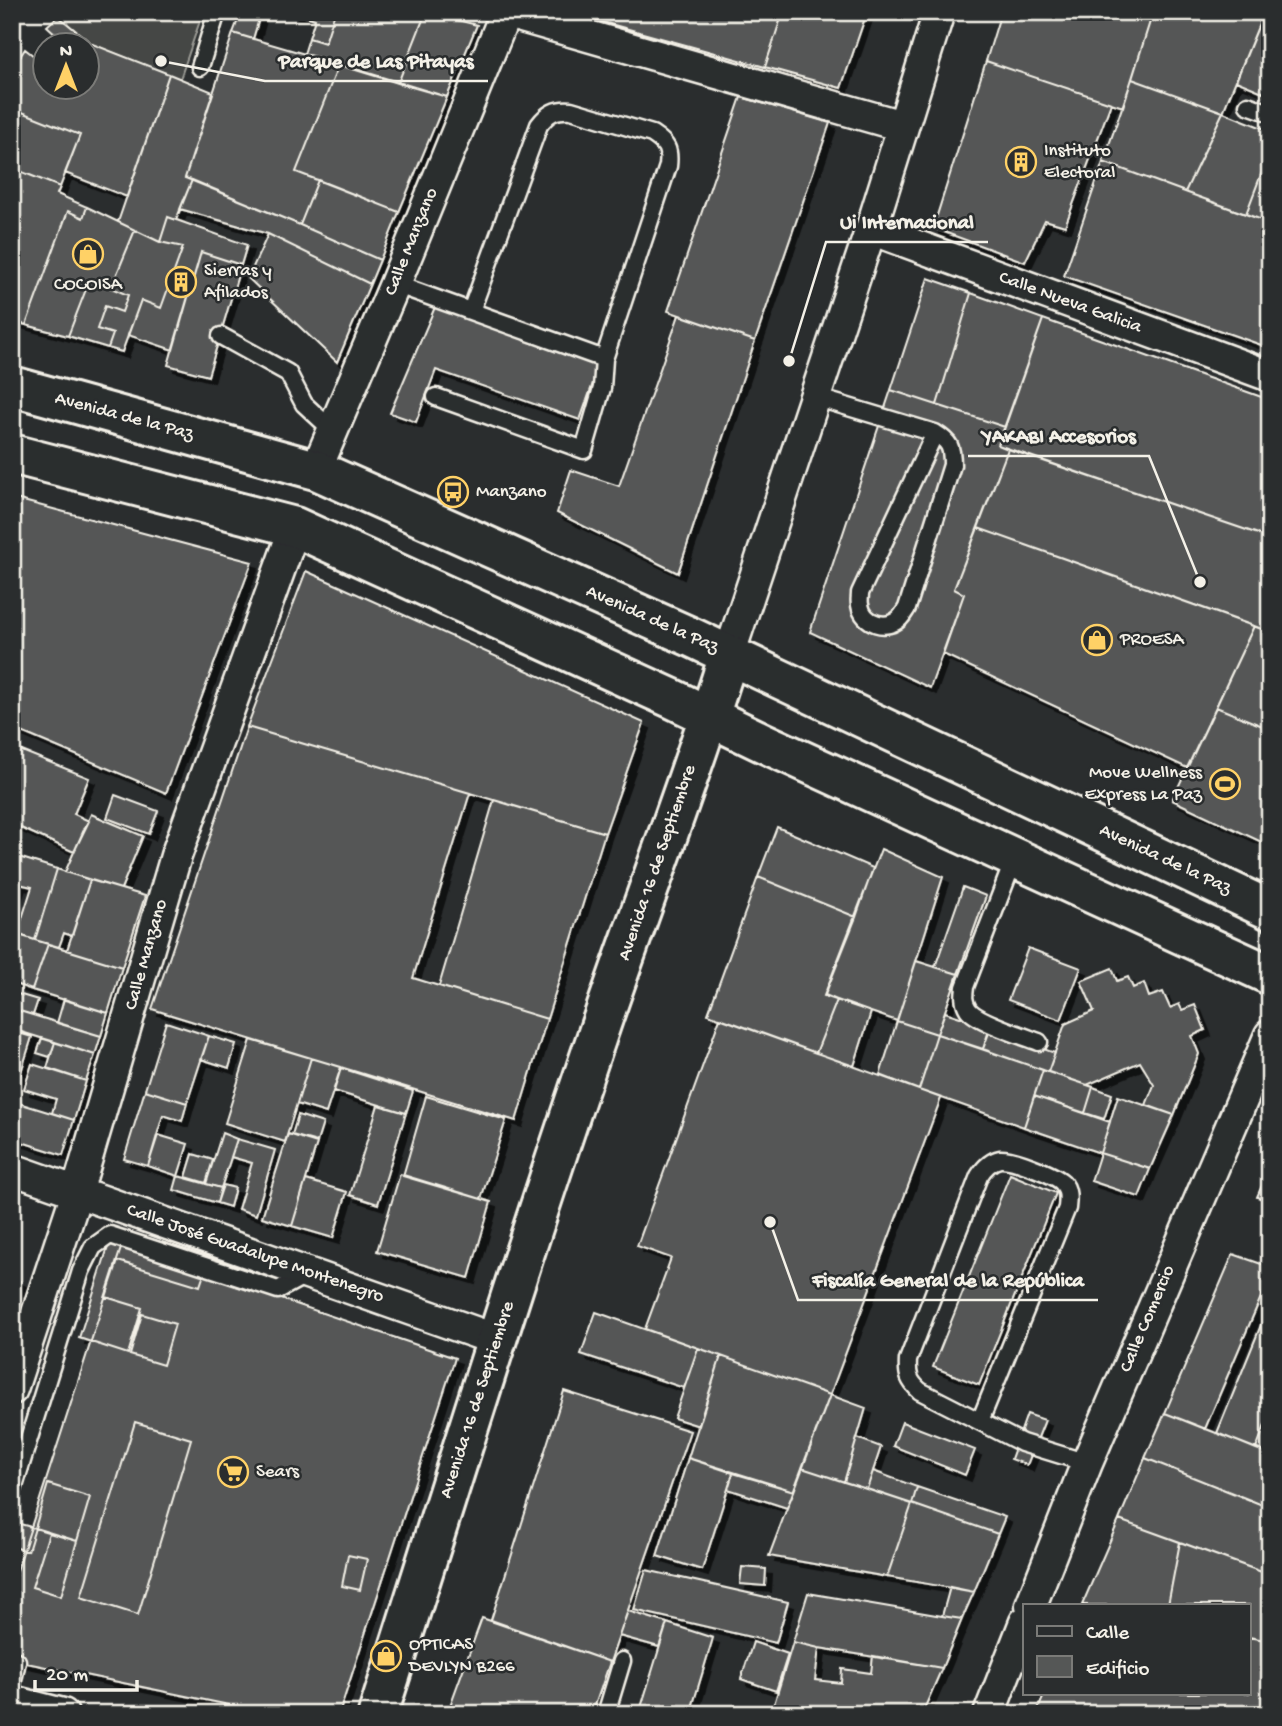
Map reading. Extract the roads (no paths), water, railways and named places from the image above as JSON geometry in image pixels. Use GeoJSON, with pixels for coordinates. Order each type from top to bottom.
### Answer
{"type":"FeatureCollection","features":[{"type":"Feature","properties":{"kind":"street"},"geometry":{"type":"LineString","coordinates":[[505,12],[902,126]]}},
{"type":"Feature","properties":{"kind":"street","name":"Calle Manzano"},"geometry":{"type":"LineString","coordinates":[[316,470],[505,12]]}},
{"type":"Feature","properties":{"kind":"street","name":"Avenida 16 de Septiembre"},"geometry":{"type":"LineString","coordinates":[[378,1714],[597,1036],[710,717],[871,229],[939,12]]}},
{"type":"Feature","properties":{"kind":"street","name":"Calle Nueva Galicia"},"geometry":{"type":"LineString","coordinates":[[871,229],[1270,376]]}},
{"type":"Feature","properties":{"kind":"street","name":"Avenida de la Paz"},"geometry":{"type":"LineString","coordinates":[[12,386],[316,470],[729,655],[1270,910]]}},
{"type":"Feature","properties":{"kind":"street"},"geometry":{"type":"LineString","coordinates":[[12,454],[295,527],[1270,975]]}},
{"type":"Feature","properties":{"kind":"street","name":"Calle Manzano"},"geometry":{"type":"LineString","coordinates":[[12,1389],[77,1192],[176,856],[295,527]]}},
{"type":"Feature","properties":{"kind":"street","name":"Calle Comercio"},"geometry":{"type":"LineString","coordinates":[[1031,1604],[1087,1463],[1270,1035]]}},
{"type":"Feature","properties":{"kind":"street","name":"Calle José Guadalupe Montenegro"},"geometry":{"type":"LineString","coordinates":[[12,1169],[497,1340]]}},
{"type":"Feature","properties":{"kind":"street"},"geometry":{"type":"LineString","coordinates":[[989,1714],[1023,1627]]}},
{"type":"Feature","properties":{"kind":"street"},"geometry":{"type":"LineString","coordinates":[[12,1702],[62,1714]]}},
{"type":"Feature","properties":{"kind":"lane"},"geometry":{"type":"LineString","coordinates":[[200,67],[217,12]]}},
{"type":"Feature","properties":{"kind":"lane"},"geometry":{"type":"LineString","coordinates":[[1248,104],[1270,113]]}},
{"type":"Feature","properties":{"kind":"lane"},"geometry":{"type":"LineString","coordinates":[[436,397],[584,450],[602,388],[604,359],[668,166],[669,153],[663,142],[652,134],[571,110],[558,110],[547,115],[539,125],[471,311]]}},
{"type":"Feature","properties":{"kind":"lane"},"geometry":{"type":"LineString","coordinates":[[395,284],[604,359]]}},
{"type":"Feature","properties":{"kind":"lane"},"geometry":{"type":"LineString","coordinates":[[221,337],[288,373],[304,404],[333,431]]}},
{"type":"Feature","properties":{"kind":"lane"},"geometry":{"type":"LineString","coordinates":[[815,397],[935,433],[946,440],[952,452],[952,464],[907,608],[899,619],[888,625],[874,624],[866,618],[860,607],[860,593],[935,433]]}},
{"type":"Feature","properties":{"kind":"lane"},"geometry":{"type":"LineString","coordinates":[[1015,857],[965,987],[964,1000],[969,1012],[980,1019],[1039,1042]]}},
{"type":"Feature","properties":{"kind":"lane"},"geometry":{"type":"LineString","coordinates":[[980,1421],[1068,1208],[1069,1195],[1063,1183],[1053,1176],[1012,1160],[999,1159],[987,1165],[979,1176],[908,1360],[907,1372],[911,1383],[920,1391],[1022,1443],[1087,1463]]}},
{"type":"Feature","properties":{"kind":"lane"},"geometry":{"type":"LineString","coordinates":[[12,1493],[81,1271],[93,1247],[110,1235],[278,1290],[309,1273]]}},
{"type":"Feature","properties":{"kind":"lane"},"geometry":{"type":"LineString","coordinates":[[12,1685],[17,1661]]}},
{"type":"Feature","properties":{"kind":"lane"},"geometry":{"type":"LineString","coordinates":[[606,1714],[622,1661]]}},
{"type":"Feature","properties":{"kind":"place","name":"Parque de Las Pitayas"},"geometry":{"type":"Point","coordinates":[161,61]}},
{"type":"Feature","properties":{"kind":"place","name":"Instituto Electoral"},"geometry":{"type":"Point","coordinates":[1021,162]}},
{"type":"Feature","properties":{"kind":"place","name":"COCOISA"},"geometry":{"type":"Point","coordinates":[88,254]}},
{"type":"Feature","properties":{"kind":"place","name":"Sierras y Afilados"},"geometry":{"type":"Point","coordinates":[181,282]}},
{"type":"Feature","properties":{"kind":"place","name":"Ui Internacional"},"geometry":{"type":"Point","coordinates":[789,361]}},
{"type":"Feature","properties":{"kind":"place","name":"Manzano"},"geometry":{"type":"Point","coordinates":[453,492]}},
{"type":"Feature","properties":{"kind":"place","name":"YAKABI Accesorios"},"geometry":{"type":"Point","coordinates":[1200,582]}},
{"type":"Feature","properties":{"kind":"place","name":"PROESA"},"geometry":{"type":"Point","coordinates":[1097,640]}},
{"type":"Feature","properties":{"kind":"place","name":"Move Wellness Express La Paz"},"geometry":{"type":"Point","coordinates":[1225,784]}},
{"type":"Feature","properties":{"kind":"place","name":"Fiscalía General de la República"},"geometry":{"type":"Point","coordinates":[770,1222]}},
{"type":"Feature","properties":{"kind":"place","name":"Sears"},"geometry":{"type":"Point","coordinates":[233,1472]}},
{"type":"Feature","properties":{"kind":"place","name":"OPTICAS DEVLYN B266"},"geometry":{"type":"Point","coordinates":[386,1656]}}]}
